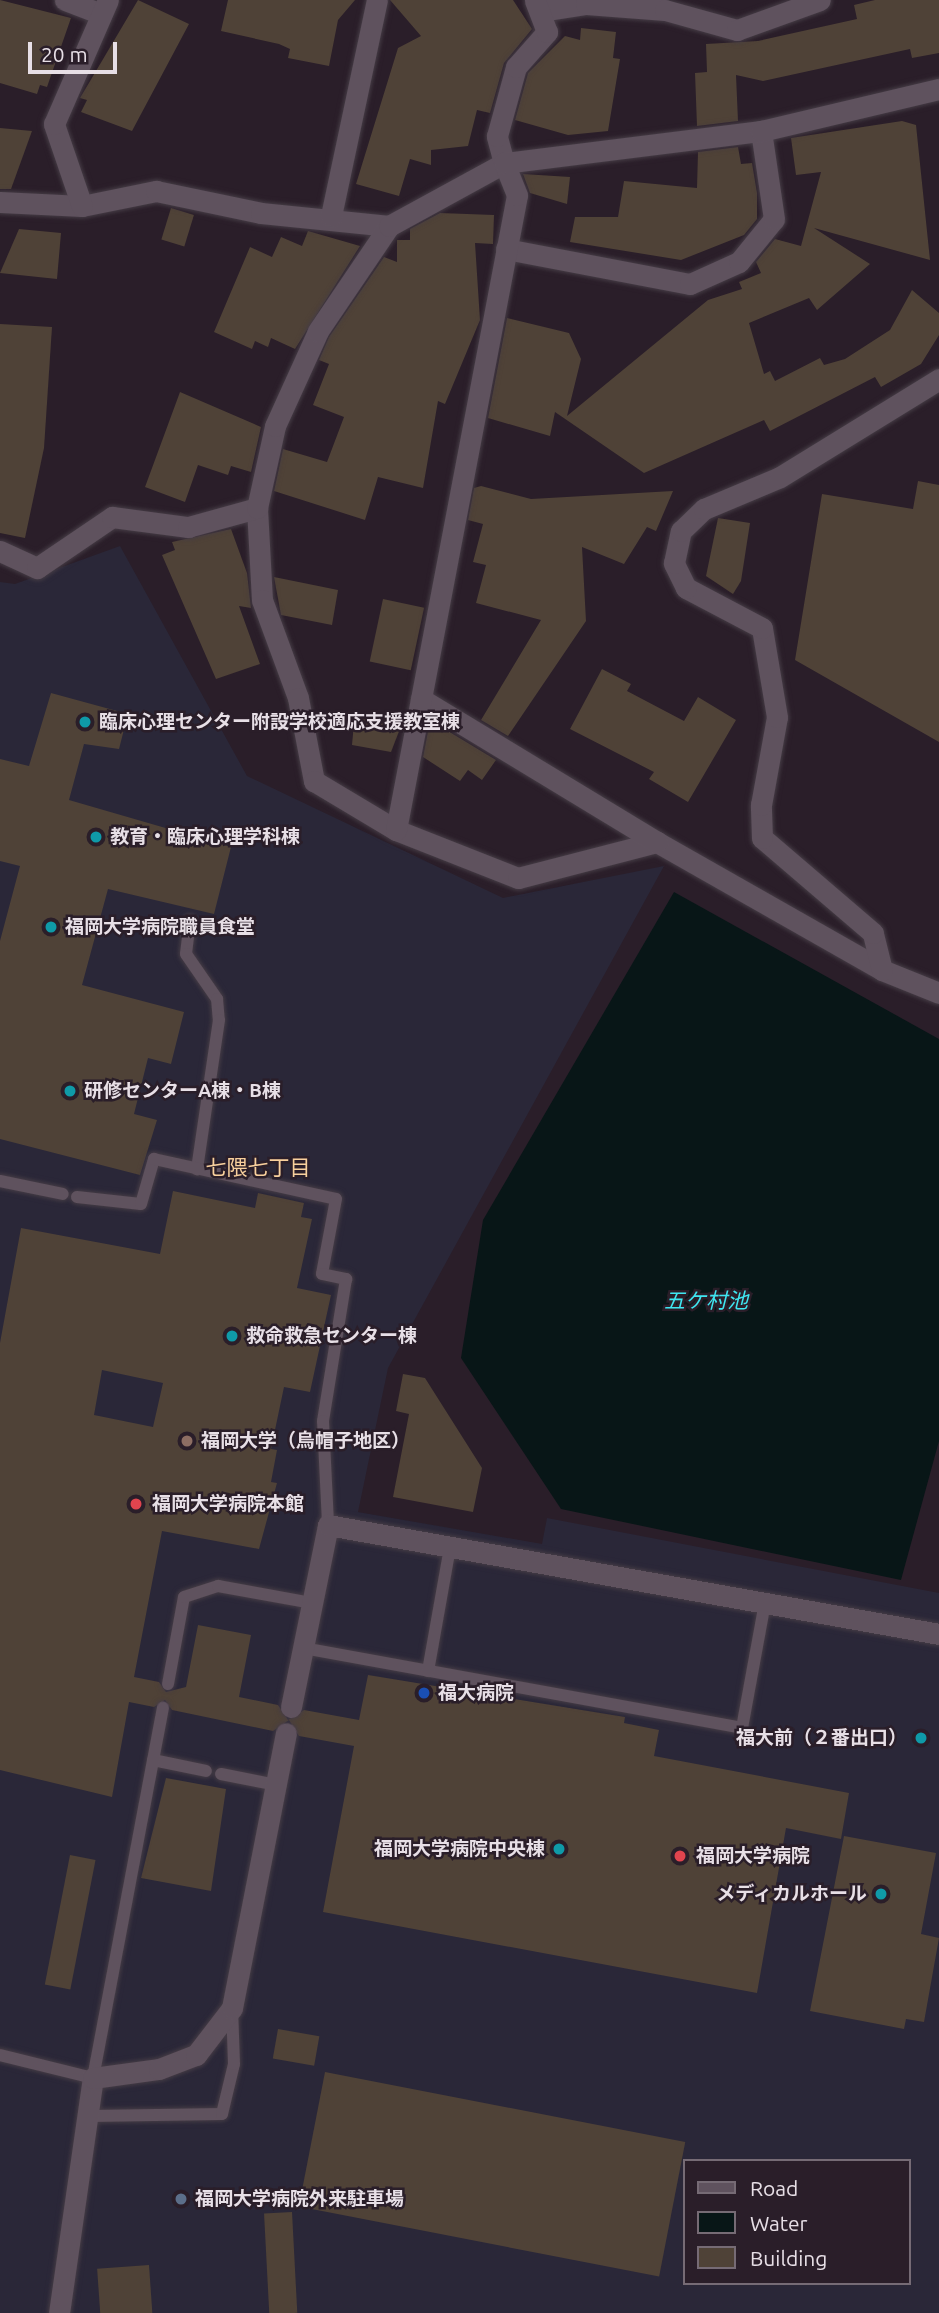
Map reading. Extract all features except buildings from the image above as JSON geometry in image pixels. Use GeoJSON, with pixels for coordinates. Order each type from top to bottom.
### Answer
{"type":"FeatureCollection","features":[{"type":"Feature","properties":{"kind":"street"},"geometry":{"type":"LineString","coordinates":[[65,0],[105,7],[54,124],[82,206]]}},
{"type":"Feature","properties":{"kind":"street"},"geometry":{"type":"LineString","coordinates":[[331,216],[377,0]]}},
{"type":"Feature","properties":{"kind":"street"},"geometry":{"type":"LineString","coordinates":[[396,831],[516,195],[497,136],[516,67],[547,32],[538,5],[665,10],[737,30],[820,0]]}},
{"type":"Feature","properties":{"kind":"street"},"geometry":{"type":"LineString","coordinates":[[657,842],[518,878],[396,831],[314,781],[298,698],[262,600],[257,508],[275,426],[318,331],[389,226],[504,163],[761,131],[939,89]]}},
{"type":"Feature","properties":{"kind":"street"},"geometry":{"type":"LineString","coordinates":[[506,249],[690,284],[739,261],[774,219],[761,131]]}},
{"type":"Feature","properties":{"kind":"street"},"geometry":{"type":"LineString","coordinates":[[0,202],[82,206],[156,191],[261,213],[331,216],[389,226]]}},
{"type":"Feature","properties":{"kind":"street"},"geometry":{"type":"LineString","coordinates":[[882,970],[873,933],[762,838],[761,805],[777,717],[762,628],[686,588],[674,563],[681,531],[704,509],[780,477],[939,379]]}},
{"type":"Feature","properties":{"kind":"street"},"geometry":{"type":"LineString","coordinates":[[0,551],[37,568],[112,517],[188,527],[257,508]]}},
{"type":"Feature","properties":{"kind":"street"},"geometry":{"type":"LineString","coordinates":[[421,699],[657,842],[882,970],[939,993]]}},
{"type":"Feature","properties":{"kind":"street"},"geometry":{"type":"LineString","coordinates":[[291,1707],[327,1525],[939,1634]]}},
{"type":"Feature","properties":{"kind":"street"},"geometry":{"type":"LineString","coordinates":[[59,2313],[90,2116],[93,2078],[159,2069],[196,2055],[232,2008],[286,1733]]}},
{"type":"Feature","properties":{"kind":"lane"},"geometry":{"type":"LineString","coordinates":[[190,921],[186,954],[217,999],[219,1020],[197,1169]]}},
{"type":"Feature","properties":{"kind":"lane"},"geometry":{"type":"LineString","coordinates":[[77,1197],[141,1204],[154,1158],[336,1199],[322,1274],[346,1279],[323,1421],[327,1525]]}},
{"type":"Feature","properties":{"kind":"lane"},"geometry":{"type":"LineString","coordinates":[[0,1181],[63,1195]]}},
{"type":"Feature","properties":{"kind":"lane"},"geometry":{"type":"LineString","coordinates":[[428,1671],[450,1547]]}},
{"type":"Feature","properties":{"kind":"lane"},"geometry":{"type":"LineString","coordinates":[[168,1684],[184,1597],[218,1586],[312,1603]]}},
{"type":"Feature","properties":{"kind":"lane"},"geometry":{"type":"LineString","coordinates":[[303,1648],[742,1728],[765,1602]]}},
{"type":"Feature","properties":{"kind":"lane"},"geometry":{"type":"LineString","coordinates":[[0,2055],[93,2078],[163,1709]]}},
{"type":"Feature","properties":{"kind":"lane"},"geometry":{"type":"LineString","coordinates":[[153,1760],[205,1771]]}},
{"type":"Feature","properties":{"kind":"lane"},"geometry":{"type":"LineString","coordinates":[[221,1774],[276,1785]]}},
{"type":"Feature","properties":{"kind":"lane"},"geometry":{"type":"LineString","coordinates":[[90,2116],[222,2114],[234,2064],[232,2008]]}},
{"type":"Feature","properties":{"kind":"shaded area","name":"福岡大学（烏帽子地区）"},"geometry":{"type":"Polygon","coordinates":[[[120,546],[247,776],[503,898],[664,866],[388,1368],[358,1512],[542,1544],[547,1518],[939,1593],[939,2313],[0,2313],[0,582],[15,584],[120,546]]]}},
{"type":"Feature","properties":{"kind":"water","name":"五ケ村池"},"geometry":{"type":"Polygon","coordinates":[[[674,892],[939,1039],[939,1441],[901,1580],[561,1509],[461,1358],[483,1220],[674,892]]]}},
{"type":"Feature","properties":{"kind":"place","name":"臨床心理センター附設学校適応支援教室棟"},"geometry":{"type":"Point","coordinates":[85,722]}},
{"type":"Feature","properties":{"kind":"place","name":"教育・臨床心理学科棟"},"geometry":{"type":"Point","coordinates":[96,837]}},
{"type":"Feature","properties":{"kind":"place","name":"福岡大学病院職員食堂"},"geometry":{"type":"Point","coordinates":[51,927]}},
{"type":"Feature","properties":{"kind":"place","name":"研修センターA棟・B棟"},"geometry":{"type":"Point","coordinates":[70,1091]}},
{"type":"Feature","properties":{"kind":"place","name":"救命救急センター棟"},"geometry":{"type":"Point","coordinates":[232,1336]}},
{"type":"Feature","properties":{"kind":"place","name":"福岡大学（烏帽子地区）"},"geometry":{"type":"Point","coordinates":[187,1441]}},
{"type":"Feature","properties":{"kind":"place","name":"福岡大学病院本館"},"geometry":{"type":"Point","coordinates":[136,1504]}},
{"type":"Feature","properties":{"kind":"place","name":"福大病院"},"geometry":{"type":"Point","coordinates":[424,1693]}},
{"type":"Feature","properties":{"kind":"place","name":"福大前（２番出口）"},"geometry":{"type":"Point","coordinates":[921,1738]}},
{"type":"Feature","properties":{"kind":"place","name":"福岡大学病院中央棟"},"geometry":{"type":"Point","coordinates":[559,1849]}},
{"type":"Feature","properties":{"kind":"place","name":"福岡大学病院"},"geometry":{"type":"Point","coordinates":[680,1856]}},
{"type":"Feature","properties":{"kind":"place","name":"メディカルホール"},"geometry":{"type":"Point","coordinates":[881,1894]}},
{"type":"Feature","properties":{"kind":"place","name":"福岡大学病院外来駐車場"},"geometry":{"type":"Point","coordinates":[181,2199]}},
{"type":"Feature","properties":{"kind":"district","name":"七隈七丁目"},"geometry":{"type":"Point","coordinates":[258,1167]}}]}
